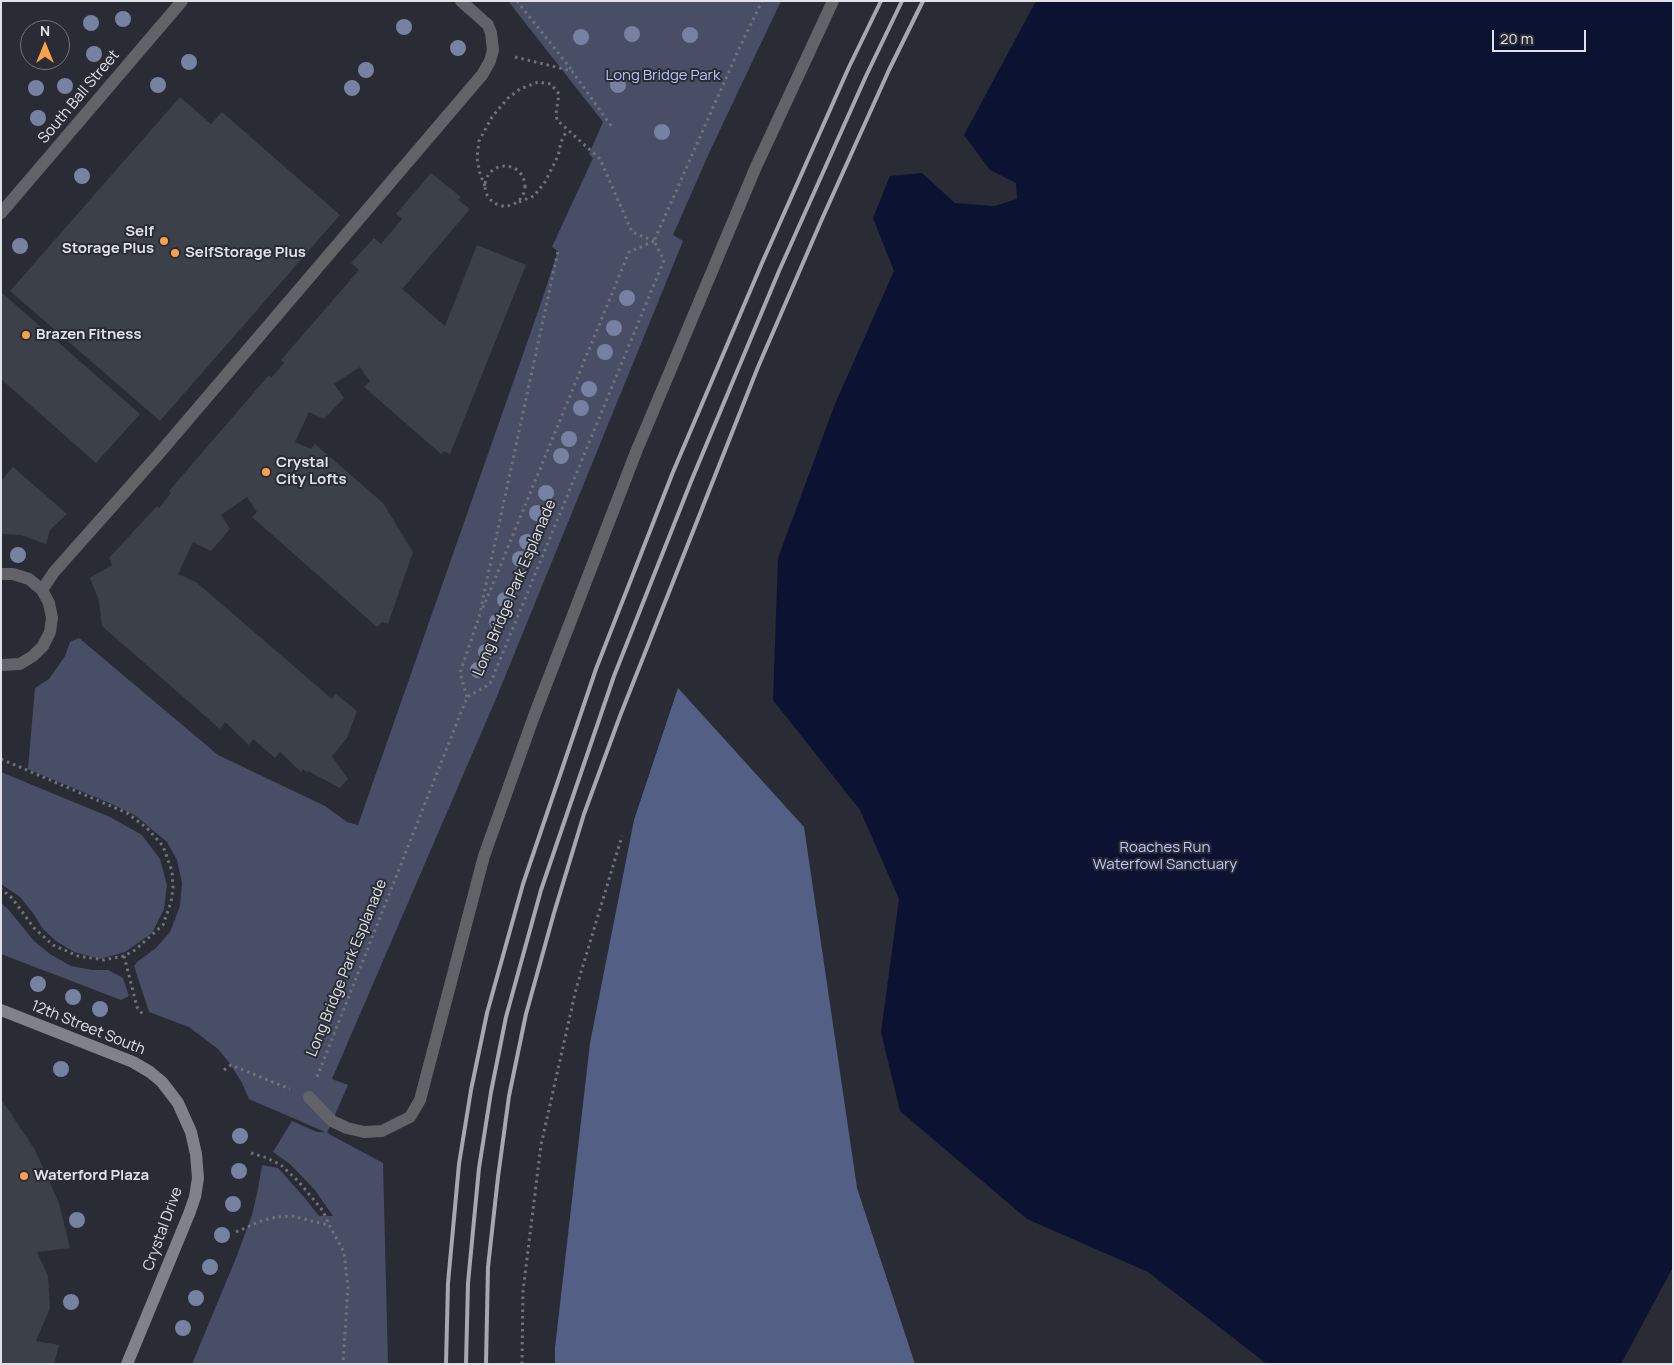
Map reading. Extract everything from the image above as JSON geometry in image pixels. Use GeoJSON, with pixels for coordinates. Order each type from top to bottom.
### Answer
{"type":"FeatureCollection","features":[{"type":"Feature","properties":{"kind":"street","name":"South Ball Street"},"geometry":{"type":"LineString","coordinates":[[1,213],[182,1]]}},
{"type":"Feature","properties":{"kind":"street"},"geometry":{"type":"LineString","coordinates":[[42,590],[54,572],[163,448],[482,75],[490,61],[493,42],[488,25],[461,1]]}},
{"type":"Feature","properties":{"kind":"street"},"geometry":{"type":"LineString","coordinates":[[309,1097],[332,1121],[347,1128],[364,1132],[382,1131],[410,1117],[420,1100],[484,856],[534,716],[636,452],[755,169],[833,1]]}},
{"type":"Feature","properties":{"kind":"street"},"geometry":{"type":"LineString","coordinates":[[1,574],[13,574],[29,579],[42,590],[49,603],[52,618],[50,632],[43,646],[33,656],[20,664],[1,665]]}},
{"type":"Feature","properties":{"kind":"street","name":"12th Street South"},"geometry":{"type":"LineString","coordinates":[[1,1010],[133,1062],[162,1082],[178,1102]]}},
{"type":"Feature","properties":{"kind":"street","name":"Crystal Drive"},"geometry":{"type":"LineString","coordinates":[[127,1364],[195,1197],[198,1178],[196,1154],[191,1132],[178,1102]]}},
{"type":"Feature","properties":{"kind":"path"},"geometry":{"type":"LineString","coordinates":[[517,1],[572,71],[612,128]]}},
{"type":"Feature","properties":{"kind":"path"},"geometry":{"type":"LineString","coordinates":[[467,697],[460,673],[479,617],[629,252],[654,241],[762,1]]}},
{"type":"Feature","properties":{"kind":"path"},"geometry":{"type":"LineString","coordinates":[[512,56],[572,71]]}},
{"type":"Feature","properties":{"kind":"path"},"geometry":{"type":"LineString","coordinates":[[567,130],[561,142],[558,156],[545,182],[534,196],[505,207],[497,205],[491,200],[480,174],[477,158],[479,140],[500,107],[520,89],[538,82],[551,84],[558,94],[557,120],[600,159],[632,232],[654,241]]}},
{"type":"Feature","properties":{"kind":"path"},"geometry":{"type":"LineString","coordinates":[[485,186],[486,179],[496,168],[503,166],[517,170],[526,182],[524,196],[519,202]]}},
{"type":"Feature","properties":{"kind":"path","name":"Long Bridge Park Esplanade"},"geometry":{"type":"LineString","coordinates":[[309,1097],[467,697],[490,684],[657,279],[664,260],[654,241]]}},
{"type":"Feature","properties":{"kind":"path"},"geometry":{"type":"LineString","coordinates":[[479,617],[558,251]]}},
{"type":"Feature","properties":{"kind":"path"},"geometry":{"type":"LineString","coordinates":[[1,759],[127,814],[147,828],[163,846],[172,871],[173,888],[171,902],[163,925],[135,950],[124,956],[104,960],[78,956],[63,951],[42,936],[12,898],[1,889]]}},
{"type":"Feature","properties":{"kind":"path"},"geometry":{"type":"LineString","coordinates":[[522,1364],[523,1291],[541,1145],[576,989],[622,836]]}},
{"type":"Feature","properties":{"kind":"path"},"geometry":{"type":"LineString","coordinates":[[124,956],[137,1006],[144,1016]]}},
{"type":"Feature","properties":{"kind":"path"},"geometry":{"type":"LineString","coordinates":[[224,1070],[231,1065],[309,1097]]}},
{"type":"Feature","properties":{"kind":"path"},"geometry":{"type":"LineString","coordinates":[[251,1153],[281,1165],[299,1182],[323,1211],[344,1252],[348,1287],[342,1364]]}},
{"type":"Feature","properties":{"kind":"path"},"geometry":{"type":"LineString","coordinates":[[236,1232],[261,1221],[277,1217],[292,1216],[329,1225]]}},
{"type":"Feature","properties":{"kind":"green space","name":"Long Bridge Park"},"geometry":{"type":"Polygon","coordinates":[[[508,1],[781,1],[710,151],[673,235],[683,241],[495,701],[332,1079],[348,1085],[327,1133],[383,1163],[388,1364],[192,1364],[252,1215],[262,1165],[278,1168],[319,1216],[333,1216],[314,1189],[290,1164],[273,1152],[292,1121],[317,1132],[325,1132],[249,1099],[231,1065],[218,1049],[189,1027],[149,1012],[134,966],[156,948],[170,932],[180,906],[182,883],[177,860],[167,842],[136,816],[28,769],[35,688],[49,679],[65,656],[70,642],[79,638],[218,755],[325,806],[347,822],[358,825],[542,300],[558,251],[552,247],[593,158],[589,154],[603,122],[508,1]]]}},
{"type":"Feature","properties":{"kind":"green space"},"geometry":{"type":"Polygon","coordinates":[[[1,772],[110,817],[142,835],[160,859],[167,885],[164,909],[152,933],[125,952],[100,959],[74,952],[56,941],[43,929],[20,897],[1,884],[1,772]]]}},
{"type":"Feature","properties":{"kind":"green space"},"geometry":{"type":"Polygon","coordinates":[[[1,903],[34,941],[50,954],[71,966],[92,970],[108,970],[123,978],[129,996],[121,1000],[1,954],[1,903]]]}},
{"type":"Feature","properties":{"kind":"shaded area","name":"Roaches Run Waterfowl Sanctuary"},"geometry":{"type":"Polygon","coordinates":[[[1036,1],[1673,1],[1673,1267],[1621,1364],[1267,1364],[1148,1272],[1027,1219],[900,1111],[881,1032],[899,899],[860,810],[773,700],[778,558],[835,404],[894,271],[873,218],[890,176],[922,173],[955,203],[994,206],[1017,199],[1016,183],[990,170],[964,135],[1036,1]]]}},
{"type":"Feature","properties":{"kind":"shaded area"},"geometry":{"type":"Polygon","coordinates":[[[678,688],[804,827],[857,1188],[915,1364],[555,1364],[555,1348],[590,1043],[634,820],[678,688]]]}},
{"type":"Feature","properties":{"kind":"building","name":"SelfStorage Plus"},"geometry":{"type":"Polygon","coordinates":[[[180,97],[211,124],[222,112],[340,215],[160,421],[10,291],[180,97]]]}},
{"type":"Feature","properties":{"kind":"building","name":"Crystal City Lofts"},"geometry":{"type":"Polygon","coordinates":[[[431,173],[461,197],[458,200],[470,209],[402,289],[445,326],[477,245],[526,265],[450,454],[444,451],[441,454],[364,387],[370,381],[360,367],[334,384],[344,398],[324,419],[309,412],[295,442],[311,449],[315,444],[383,503],[413,552],[388,624],[382,622],[377,627],[252,517],[257,512],[247,497],[221,515],[230,529],[211,551],[193,542],[178,574],[196,582],[332,699],[336,694],[357,711],[347,738],[332,756],[348,779],[340,788],[308,771],[307,773],[303,769],[301,772],[280,752],[275,758],[253,739],[249,745],[225,722],[220,729],[102,626],[99,601],[90,578],[112,565],[109,558],[157,506],[159,508],[171,493],[169,491],[269,375],[271,378],[284,363],[281,360],[359,270],[351,263],[374,238],[381,244],[402,219],[396,214],[431,173]]]}},
{"type":"Feature","properties":{"kind":"building","name":"Brazen Fitness"},"geometry":{"type":"Polygon","coordinates":[[[1,292],[140,414],[96,463],[1,379],[1,292]]]}},
{"type":"Feature","properties":{"kind":"building"},"geometry":{"type":"Polygon","coordinates":[[[13,467],[67,514],[50,530],[46,544],[21,535],[1,534],[1,481],[13,467]]]}},
{"type":"Feature","properties":{"kind":"building"},"geometry":{"type":"Polygon","coordinates":[[[1,1099],[35,1150],[59,1203],[70,1248],[37,1252],[48,1276],[50,1308],[36,1341],[59,1345],[54,1364],[1,1364],[1,1099]]]}},
{"type":"Feature","properties":{"kind":"railway"},"geometry":{"type":"LineString","coordinates":[[446,1364],[448,1283],[459,1164],[471,1090],[487,1013],[523,884],[596,669],[673,472],[762,263],[849,67],[881,1]]}},
{"type":"Feature","properties":{"kind":"railway"},"geometry":{"type":"LineString","coordinates":[[466,1364],[468,1283],[479,1168],[491,1092],[506,1017],[541,890],[614,676],[692,479],[779,271],[866,76],[902,1]]}},
{"type":"Feature","properties":{"kind":"railway"},"geometry":{"type":"LineString","coordinates":[[486,1364],[488,1267],[509,1096],[526,1014],[584,814],[620,716],[758,367],[889,70],[923,1]]}},
{"type":"Feature","properties":{"kind":"place","name":"Self Storage Plus"},"geometry":{"type":"Point","coordinates":[164,241]}},
{"type":"Feature","properties":{"kind":"place","name":"SelfStorage Plus"},"geometry":{"type":"Point","coordinates":[175,253]}},
{"type":"Feature","properties":{"kind":"place","name":"Brazen Fitness"},"geometry":{"type":"Point","coordinates":[26,335]}},
{"type":"Feature","properties":{"kind":"place","name":"Crystal City Lofts"},"geometry":{"type":"Point","coordinates":[266,472]}},
{"type":"Feature","properties":{"kind":"place","name":"Waterford Plaza"},"geometry":{"type":"Point","coordinates":[24,1176]}}]}
